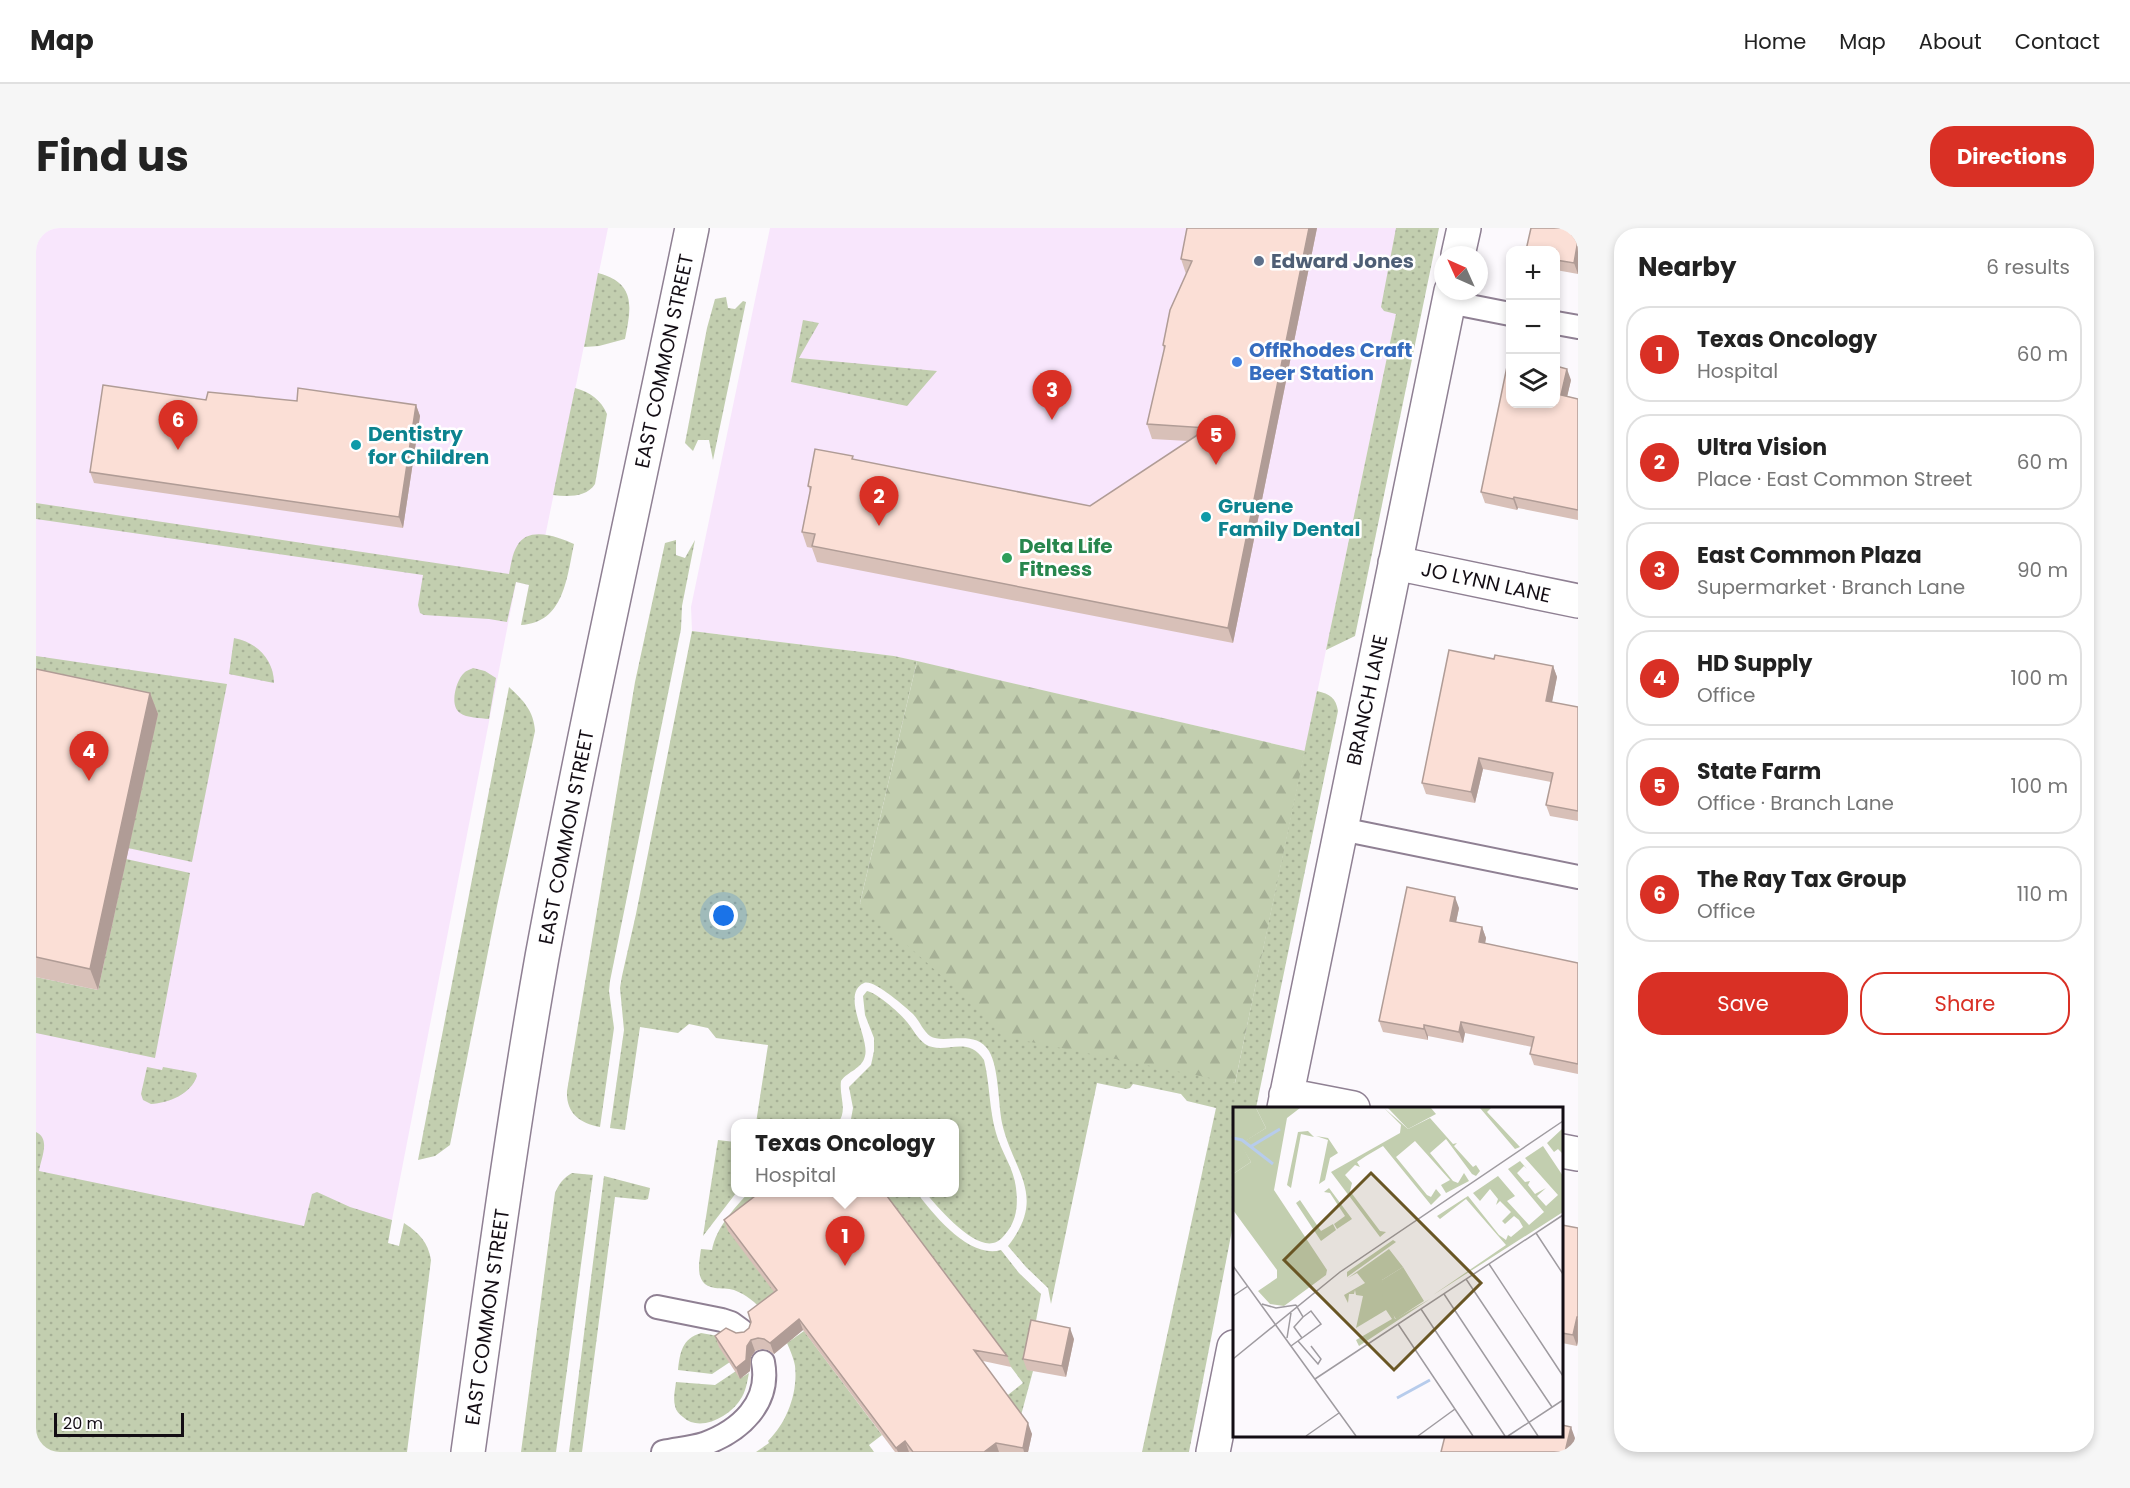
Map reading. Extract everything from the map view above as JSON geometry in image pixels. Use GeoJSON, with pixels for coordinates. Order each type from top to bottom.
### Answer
{"type":"FeatureCollection","features":[{"type":"Feature","properties":{"kind":"street","name":"EAST COMMON STREET"},"geometry":{"type":"LineString","coordinates":[[468,1452],[512,1138],[543,957],[600,663],[692,228]]}},
{"type":"Feature","properties":{"kind":"street"},"geometry":{"type":"LineString","coordinates":[[1460,246],[1464,228]]}},
{"type":"Feature","properties":{"kind":"street","name":"BRANCH LANE"},"geometry":{"type":"LineString","coordinates":[[1285,1102],[1449,300]]}},
{"type":"Feature","properties":{"kind":"street","name":"JO LYNN LANE"},"geometry":{"type":"LineString","coordinates":[[1395,563],[1578,601]]}},
{"type":"Feature","properties":{"kind":"street"},"geometry":{"type":"LineString","coordinates":[[1285,1102],[1342,1107]]}},
{"type":"Feature","properties":{"kind":"street"},"geometry":{"type":"LineString","coordinates":[[1563,1151],[1578,1154]]}},
{"type":"Feature","properties":{"kind":"street"},"geometry":{"type":"LineString","coordinates":[[1213,1452],[1233,1352]]}},
{"type":"Feature","properties":{"kind":"lane"},"geometry":{"type":"LineString","coordinates":[[1461,300],[1506,313]]}},
{"type":"Feature","properties":{"kind":"lane"},"geometry":{"type":"LineString","coordinates":[[1560,324],[1578,327]]}},
{"type":"Feature","properties":{"kind":"lane"},"geometry":{"type":"LineString","coordinates":[[1341,829],[1578,877]]}},
{"type":"Feature","properties":{"kind":"lane"},"geometry":{"type":"LineString","coordinates":[[657,1307],[722,1320],[742,1331]]}},
{"type":"Feature","properties":{"kind":"lane"},"geometry":{"type":"LineString","coordinates":[[663,1452],[703,1444],[725,1435],[750,1416],[764,1388],[763,1362]]}},
{"type":"Feature","properties":{"kind":"shaded area"},"geometry":{"type":"Polygon","coordinates":[[[36,228],[608,228],[535,586],[516,582],[384,1261],[36,1189],[36,228]]]}},
{"type":"Feature","properties":{"kind":"shaded area"},"geometry":{"type":"Polygon","coordinates":[[[770,228],[1414,228],[1305,751],[894,656],[692,631],[691,607],[770,228]]]}},
{"type":"Feature","properties":{"kind":"green space"},"geometry":{"type":"Polygon","coordinates":[[[1396,228],[1439,228],[1355,636],[1326,650],[1396,314],[1384,311],[1381,307],[1396,228]]]}},
{"type":"Feature","properties":{"kind":"green space"},"geometry":{"type":"Polygon","coordinates":[[[598,273],[611,277],[625,290],[629,317],[625,339],[599,346],[584,347],[598,273]]]}},
{"type":"Feature","properties":{"kind":"green space"},"geometry":{"type":"Polygon","coordinates":[[[726,297],[728,308],[735,309],[743,301],[746,302],[713,460],[709,440],[698,440],[693,451],[685,443],[707,328],[715,299],[726,297]]]}},
{"type":"Feature","properties":{"kind":"green space"},"geometry":{"type":"Polygon","coordinates":[[[803,320],[819,323],[799,358],[937,371],[907,406],[791,382],[803,320]]]}},
{"type":"Feature","properties":{"kind":"green space"},"geometry":{"type":"Polygon","coordinates":[[[575,388],[594,397],[607,414],[595,484],[582,494],[553,495],[575,388]]]}},
{"type":"Feature","properties":{"kind":"green space"},"geometry":{"type":"Polygon","coordinates":[[[36,503],[509,574],[515,549],[528,536],[544,534],[574,544],[565,584],[555,607],[535,622],[521,625],[529,585],[516,582],[507,622],[424,615],[420,613],[418,605],[423,575],[36,519],[36,503]]]}},
{"type":"Feature","properties":{"kind":"green space"},"geometry":{"type":"Polygon","coordinates":[[[676,540],[676,555],[685,558],[695,540],[682,606],[681,629],[610,981],[609,991],[614,1028],[600,1127],[586,1123],[575,1116],[567,1099],[567,1091],[635,682],[665,543],[676,540]]]}},
{"type":"Feature","properties":{"kind":"green space"},"geometry":{"type":"Polygon","coordinates":[[[692,631],[894,656],[917,661],[860,903],[1235,1083],[1317,691],[1329,695],[1336,703],[1338,711],[1256,1107],[1233,1107],[1233,1225],[1189,1452],[1142,1452],[1216,1108],[1187,1101],[1181,1094],[1133,1084],[1126,1089],[1097,1083],[1051,1304],[1048,1288],[1008,1246],[1020,1228],[1027,1198],[1002,1123],[996,1076],[989,1051],[976,1040],[943,1039],[930,1036],[913,1014],[875,985],[864,983],[857,989],[855,1006],[864,1039],[865,1056],[861,1064],[841,1081],[843,1108],[840,1119],[757,1119],[768,1045],[716,1038],[708,1028],[689,1024],[678,1033],[640,1027],[625,1130],[610,1128],[624,1030],[620,988],[692,631]]]}},
{"type":"Feature","properties":{"kind":"green space"},"geometry":{"type":"Polygon","coordinates":[[[234,638],[250,643],[263,653],[271,667],[274,683],[229,674],[234,638]]]}},
{"type":"Feature","properties":{"kind":"green space"},"geometry":{"type":"Polygon","coordinates":[[[36,656],[227,684],[192,862],[128,848],[36,688],[36,656]]]}},
{"type":"Feature","properties":{"kind":"green space"},"geometry":{"type":"Polygon","coordinates":[[[917,661],[1305,751],[1235,1083],[1011,1038],[860,903],[917,661]]]}},
{"type":"Feature","properties":{"kind":"green space"},"geometry":{"type":"Polygon","coordinates":[[[473,668],[485,671],[496,678],[489,719],[463,715],[455,705],[458,681],[465,672],[473,668]]]}},
{"type":"Feature","properties":{"kind":"green space"},"geometry":{"type":"Polygon","coordinates":[[[509,687],[527,706],[535,731],[497,906],[450,1145],[435,1156],[418,1160],[509,687]]]}},
{"type":"Feature","properties":{"kind":"green space"},"geometry":{"type":"Polygon","coordinates":[[[126,859],[190,873],[155,1058],[36,1033],[36,977],[98,990],[126,859]]]}},
{"type":"Feature","properties":{"kind":"green space"},"geometry":{"type":"Polygon","coordinates":[[[867,991],[876,995],[904,1018],[925,1044],[940,1048],[970,1048],[984,1060],[994,1124],[998,1140],[1013,1174],[1017,1194],[1013,1222],[1001,1239],[993,1243],[985,1243],[976,1239],[956,1225],[930,1197],[959,1197],[959,1119],[851,1119],[853,1108],[849,1087],[871,1065],[874,1051],[874,1038],[865,1015],[863,996],[867,991]]]}},
{"type":"Feature","properties":{"kind":"green space"},"geometry":{"type":"Polygon","coordinates":[[[147,1067],[162,1070],[163,1067],[196,1073],[197,1076],[185,1093],[165,1102],[151,1104],[143,1100],[141,1094],[147,1067]]]}},
{"type":"Feature","properties":{"kind":"green space"},"geometry":{"type":"Polygon","coordinates":[[[36,1132],[41,1135],[44,1144],[39,1171],[304,1226],[312,1194],[317,1192],[350,1207],[392,1220],[388,1243],[399,1246],[404,1223],[414,1230],[425,1243],[431,1260],[407,1452],[36,1452],[36,1132]]]}},
{"type":"Feature","properties":{"kind":"green space"},"geometry":{"type":"Polygon","coordinates":[[[718,1140],[731,1142],[731,1197],[733,1197],[703,1236],[718,1140]]]}},
{"type":"Feature","properties":{"kind":"green space"},"geometry":{"type":"Polygon","coordinates":[[[572,1173],[593,1175],[556,1452],[521,1452],[555,1193],[566,1177],[572,1173]]]}},
{"type":"Feature","properties":{"kind":"green space"},"geometry":{"type":"Polygon","coordinates":[[[604,1176],[650,1188],[648,1199],[645,1200],[615,1197],[582,1452],[569,1452],[604,1176]]]}},
{"type":"Feature","properties":{"kind":"green space"},"geometry":{"type":"Polygon","coordinates":[[[745,1197],[758,1197],[781,1301],[765,1313],[739,1292],[708,1286],[699,1273],[701,1249],[712,1250],[717,1234],[745,1197]]]}},
{"type":"Feature","properties":{"kind":"green space"},"geometry":{"type":"Polygon","coordinates":[[[883,1197],[920,1197],[943,1223],[965,1242],[989,1251],[1001,1250],[1019,1273],[1041,1294],[1027,1369],[1033,1371],[1020,1419],[1004,1398],[1023,1383],[883,1197]]]}},
{"type":"Feature","properties":{"kind":"green space"},"geometry":{"type":"Polygon","coordinates":[[[804,1331],[882,1435],[869,1445],[874,1452],[756,1452],[769,1443],[768,1441],[781,1425],[790,1406],[795,1376],[792,1354],[787,1343],[804,1331]]]}},
{"type":"Feature","properties":{"kind":"green space"},"geometry":{"type":"Polygon","coordinates":[[[701,1333],[718,1336],[730,1362],[712,1374],[678,1370],[683,1347],[690,1339],[701,1333]]]}},
{"type":"Feature","properties":{"kind":"green space"},"geometry":{"type":"Polygon","coordinates":[[[736,1371],[741,1378],[749,1373],[745,1390],[735,1406],[722,1417],[706,1423],[690,1422],[677,1411],[674,1400],[676,1382],[715,1385],[736,1371]]]}},
{"type":"Feature","properties":{"kind":"building"},"geometry":{"type":"Polygon","coordinates":[[[1187,228],[1309,228],[1228,628],[812,546],[815,534],[802,532],[811,487],[808,486],[815,449],[853,456],[852,459],[1090,506],[1208,428],[1147,424],[1165,346],[1163,345],[1170,310],[1192,261],[1181,259],[1187,228]]]}},
{"type":"Feature","properties":{"kind":"building"},"geometry":{"type":"Polygon","coordinates":[[[1531,228],[1578,228],[1574,263],[1560,261],[1560,246],[1527,246],[1531,228]]]}},
{"type":"Feature","properties":{"kind":"building"},"geometry":{"type":"Polygon","coordinates":[[[1560,367],[1567,369],[1561,395],[1578,399],[1578,510],[1481,492],[1506,371],[1506,408],[1560,408],[1560,367]]]}},
{"type":"Feature","properties":{"kind":"building"},"geometry":{"type":"Polygon","coordinates":[[[103,385],[206,400],[208,392],[297,401],[298,388],[416,405],[399,517],[90,472],[103,385]]]}},
{"type":"Feature","properties":{"kind":"building"},"geometry":{"type":"Polygon","coordinates":[[[1449,650],[1494,659],[1495,655],[1553,666],[1546,701],[1578,707],[1578,811],[1546,805],[1553,773],[1479,758],[1471,792],[1422,783],[1449,650]]]}},
{"type":"Feature","properties":{"kind":"building"},"geometry":{"type":"Polygon","coordinates":[[[36,669],[150,693],[90,969],[36,957],[36,669]]]}},
{"type":"Feature","properties":{"kind":"building"},"geometry":{"type":"Polygon","coordinates":[[[1407,887],[1455,897],[1450,921],[1482,927],[1479,942],[1578,963],[1578,1064],[1530,1054],[1534,1037],[1461,1022],[1459,1032],[1424,1025],[1424,1029],[1379,1021],[1407,887]]]}},
{"type":"Feature","properties":{"kind":"building"},"geometry":{"type":"Polygon","coordinates":[[[754,1197],[888,1197],[1007,1356],[974,1350],[1028,1423],[1023,1448],[996,1443],[984,1452],[913,1452],[905,1441],[896,1448],[799,1319],[770,1343],[758,1338],[751,1340],[747,1346],[746,1360],[736,1368],[715,1336],[726,1328],[736,1333],[744,1332],[749,1328],[751,1322],[748,1312],[777,1290],[724,1220],[754,1197]]]}},
{"type":"Feature","properties":{"kind":"building"},"geometry":{"type":"Polygon","coordinates":[[[1563,1225],[1578,1228],[1578,1317],[1573,1335],[1563,1333],[1563,1225]]]}},
{"type":"Feature","properties":{"kind":"building"},"geometry":{"type":"Polygon","coordinates":[[[1031,1320],[1070,1328],[1062,1366],[1023,1359],[1031,1320]]]}},
{"type":"Feature","properties":{"kind":"building"},"geometry":{"type":"Polygon","coordinates":[[[1563,1425],[1571,1427],[1565,1452],[1441,1452],[1445,1437],[1563,1437],[1563,1425]]]}},
{"type":"Feature","properties":{"kind":"place","name":"Edward Jones"},"geometry":{"type":"Point","coordinates":[1259,261]}},
{"type":"Feature","properties":{"kind":"place","name":"OffRhodes Craft Beer Station"},"geometry":{"type":"Point","coordinates":[1237,362]}},
{"type":"Feature","properties":{"kind":"place","name":"East Common Plaza"},"geometry":{"type":"Point","coordinates":[1052,420]}},
{"type":"Feature","properties":{"kind":"place","name":"Dentistry for Children"},"geometry":{"type":"Point","coordinates":[356,445]}},
{"type":"Feature","properties":{"kind":"place","name":"The Ray Tax Group"},"geometry":{"type":"Point","coordinates":[178,450]}},
{"type":"Feature","properties":{"kind":"place","name":"State Farm"},"geometry":{"type":"Point","coordinates":[1216,465]}},
{"type":"Feature","properties":{"kind":"place","name":"Gruene Family Dental"},"geometry":{"type":"Point","coordinates":[1206,517]}},
{"type":"Feature","properties":{"kind":"place","name":"Ultra Vision"},"geometry":{"type":"Point","coordinates":[879,526]}},
{"type":"Feature","properties":{"kind":"place","name":"Delta Life Fitness"},"geometry":{"type":"Point","coordinates":[1007,558]}},
{"type":"Feature","properties":{"kind":"place","name":"HD Supply"},"geometry":{"type":"Point","coordinates":[89,781]}},
{"type":"Feature","properties":{"kind":"place","name":"Texas Oncology"},"geometry":{"type":"Point","coordinates":[845,1266]}}]}
